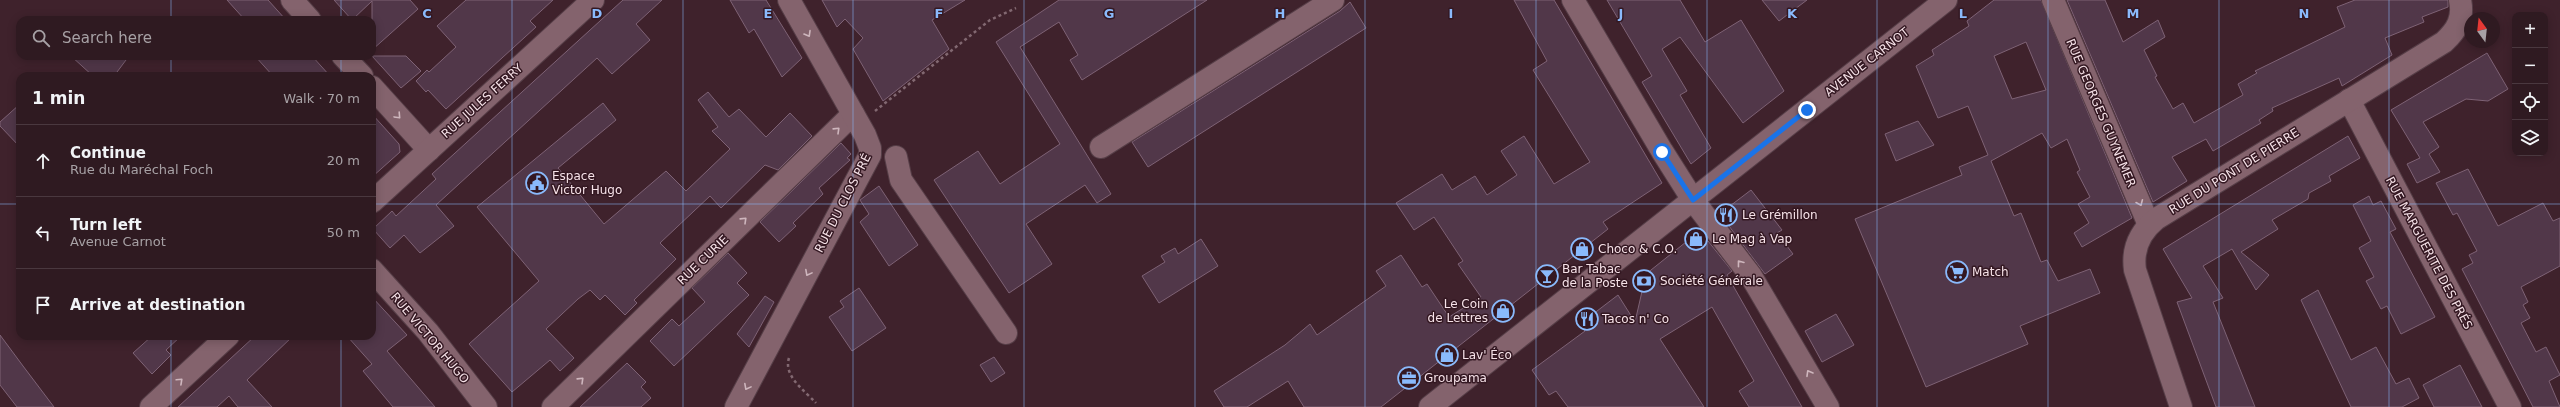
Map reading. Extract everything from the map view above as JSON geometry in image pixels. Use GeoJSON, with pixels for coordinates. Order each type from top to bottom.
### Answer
{"type":"FeatureCollection","features":[{"type":"Feature","properties":{"kind":"street"},"geometry":{"type":"LineString","coordinates":[[292,0],[306,16]]}},
{"type":"Feature","properties":{"kind":"street","name":"RUE JULES FERRY"},"geometry":{"type":"LineString","coordinates":[[376,198],[593,0]]}},
{"type":"Feature","properties":{"kind":"street","name":"RUE DU CLOS PRÉ"},"geometry":{"type":"LineString","coordinates":[[736,407],[870,155],[870,148],[856,119],[789,0]]}},
{"type":"Feature","properties":{"kind":"street"},"geometry":{"type":"LineString","coordinates":[[1101,147],[1333,0]]}},
{"type":"Feature","properties":{"kind":"street"},"geometry":{"type":"LineString","coordinates":[[1573,0],[1693,200],[1751,276],[1828,407]]}},
{"type":"Feature","properties":{"kind":"street","name":"AVENUE CARNOT"},"geometry":{"type":"LineString","coordinates":[[1430,407],[1946,0]]}},
{"type":"Feature","properties":{"kind":"street","name":"RUE GEORGES GUYNEMER"},"geometry":{"type":"LineString","coordinates":[[2053,0],[2149,225]]}},
{"type":"Feature","properties":{"kind":"street","name":"RUE DU PONT DE PIERRE"},"geometry":{"type":"LineString","coordinates":[[2181,407],[2135,270],[2134,252],[2140,237],[2149,225],[2444,42],[2454,32],[2460,20],[2462,10],[2460,0]]}},
{"type":"Feature","properties":{"kind":"street"},"geometry":{"type":"LineString","coordinates":[[347,60],[358,72]]}},
{"type":"Feature","properties":{"kind":"street"},"geometry":{"type":"LineString","coordinates":[[376,91],[429,150]]}},
{"type":"Feature","properties":{"kind":"street","name":"RUE MARGUERITE DES PRÉS"},"geometry":{"type":"LineString","coordinates":[[2349,100],[2510,407]]}},
{"type":"Feature","properties":{"kind":"street","name":"RUE CURIE"},"geometry":{"type":"LineString","coordinates":[[553,407],[856,119]]}},
{"type":"Feature","properties":{"kind":"street"},"geometry":{"type":"LineString","coordinates":[[896,158],[901,180],[1006,333]]}},
{"type":"Feature","properties":{"kind":"street","name":"RUE VICTOR HUGO"},"geometry":{"type":"LineString","coordinates":[[376,274],[428,332],[486,407]]}},
{"type":"Feature","properties":{"kind":"street"},"geometry":{"type":"LineString","coordinates":[[151,407],[224,340]]}},
{"type":"Feature","properties":{"kind":"path"},"geometry":{"type":"LineString","coordinates":[[856,119],[990,20],[1016,8]]}},
{"type":"Feature","properties":{"kind":"path"},"geometry":{"type":"LineString","coordinates":[[791,350],[786,365],[789,373],[816,403]]}},
{"type":"Feature","properties":{"kind":"building"},"geometry":{"type":"Polygon","coordinates":[[[227,0],[268,0],[282,16],[241,16],[227,0]]]}},
{"type":"Feature","properties":{"kind":"building"},"geometry":{"type":"Polygon","coordinates":[[[334,0],[410,0],[418,9],[376,46],[376,16],[372,16],[372,1],[356,16],[348,16],[334,0]]]}},
{"type":"Feature","properties":{"kind":"building"},"geometry":{"type":"Polygon","coordinates":[[[466,0],[553,0],[530,21],[536,27],[446,109],[428,90],[426,92],[416,81],[427,70],[429,72],[456,47],[437,26],[466,0]]]}},
{"type":"Feature","properties":{"kind":"building"},"geometry":{"type":"Polygon","coordinates":[[[623,0],[662,0],[636,24],[650,40],[612,74],[597,58],[436,205],[454,226],[420,253],[404,235],[390,248],[376,232],[376,226],[392,211],[396,216],[436,179],[432,174],[623,0]]]}},
{"type":"Feature","properties":{"kind":"building"},"geometry":{"type":"Polygon","coordinates":[[[730,0],[766,0],[802,58],[782,77],[754,29],[749,33],[730,0]]]}},
{"type":"Feature","properties":{"kind":"building"},"geometry":{"type":"Polygon","coordinates":[[[822,0],[965,0],[932,20],[949,49],[883,101],[853,49],[863,38],[845,19],[837,27],[822,0]]]}},
{"type":"Feature","properties":{"kind":"building"},"geometry":{"type":"Polygon","coordinates":[[[1059,0],[1207,0],[1082,80],[1070,60],[1078,55],[1059,22],[1020,47],[1111,194],[1097,203],[1085,185],[1026,224],[1052,264],[1009,293],[934,180],[978,151],[1000,184],[1060,144],[996,42],[1059,0]]]}},
{"type":"Feature","properties":{"kind":"building"},"geometry":{"type":"Polygon","coordinates":[[[1514,0],[1554,0],[1662,183],[1603,222],[1608,229],[1381,407],[1304,407],[1288,381],[1247,407],[1224,407],[1214,391],[1285,345],[1310,324],[1317,335],[1386,286],[1376,271],[1401,255],[1422,287],[1427,284],[1449,317],[1481,297],[1458,264],[1463,261],[1434,217],[1414,230],[1396,203],[1442,174],[1452,190],[1475,176],[1487,195],[1517,175],[1501,151],[1524,136],[1554,184],[1590,162],[1533,70],[1547,61],[1514,0]]]}},
{"type":"Feature","properties":{"kind":"building"},"geometry":{"type":"Polygon","coordinates":[[[1607,0],[1680,0],[1705,42],[1741,20],[1784,91],[1743,123],[1680,37],[1662,49],[1687,91],[1680,95],[1711,148],[1691,164],[1642,82],[1652,76],[1607,0]]]}},
{"type":"Feature","properties":{"kind":"building"},"geometry":{"type":"Polygon","coordinates":[[[1762,0],[1807,0],[1779,21],[1762,0]]]}},
{"type":"Feature","properties":{"kind":"building"},"geometry":{"type":"Polygon","coordinates":[[[1994,0],[2041,0],[2132,218],[2082,247],[2074,233],[2089,223],[2078,204],[2090,197],[2077,172],[2080,170],[2067,139],[2051,148],[2042,133],[1991,161],[2014,216],[2021,213],[2041,262],[2047,260],[2058,281],[2090,269],[2100,293],[2020,326],[2028,344],[1926,387],[1855,219],[1962,175],[1959,167],[1988,155],[1968,106],[1938,118],[1916,66],[1934,55],[1932,50],[1969,26],[1967,21],[1994,0]],[[2026,42],[1994,56],[2012,99],[2046,90],[2026,42]]]}},
{"type":"Feature","properties":{"kind":"building"},"geometry":{"type":"Polygon","coordinates":[[[2067,0],[2105,0],[2123,42],[2158,20],[2165,37],[2144,50],[2157,76],[2155,77],[2173,109],[2183,103],[2194,123],[2243,95],[2238,84],[2257,73],[2255,71],[2345,27],[2337,7],[2355,0],[2448,0],[2448,7],[2422,17],[2424,22],[2385,38],[2392,55],[2342,86],[2339,78],[2272,108],[2273,111],[2259,120],[2261,123],[2213,151],[2206,139],[2172,157],[2187,181],[2153,202],[2067,0]]]}},
{"type":"Feature","properties":{"kind":"building"},"geometry":{"type":"Polygon","coordinates":[[[1350,2],[1366,28],[1148,167],[1132,142],[1340,11],[1350,2]]]}},
{"type":"Feature","properties":{"kind":"building"},"geometry":{"type":"Polygon","coordinates":[[[2487,53],[2508,89],[2488,101],[2466,99],[2423,122],[2439,147],[2429,154],[2440,172],[2417,183],[2407,164],[2420,158],[2391,110],[2487,53]]]}},
{"type":"Feature","properties":{"kind":"building"},"geometry":{"type":"Polygon","coordinates":[[[376,56],[406,56],[421,71],[401,88],[376,60],[376,56]]]}},
{"type":"Feature","properties":{"kind":"building"},"geometry":{"type":"Polygon","coordinates":[[[75,60],[126,60],[117,72],[89,72],[75,60]]]}},
{"type":"Feature","properties":{"kind":"building"},"geometry":{"type":"Polygon","coordinates":[[[259,60],[316,60],[326,72],[269,72],[259,60]]]}},
{"type":"Feature","properties":{"kind":"building"},"geometry":{"type":"Polygon","coordinates":[[[708,92],[729,117],[739,109],[766,137],[790,113],[812,136],[778,170],[765,165],[721,208],[710,196],[660,243],[676,259],[634,300],[637,303],[625,315],[605,295],[600,300],[590,290],[578,299],[546,329],[574,358],[560,371],[550,360],[512,392],[469,344],[539,281],[477,207],[603,103],[616,120],[558,168],[604,224],[666,171],[686,191],[730,149],[712,131],[718,127],[698,100],[708,92]]]}},
{"type":"Feature","properties":{"kind":"building"},"geometry":{"type":"Polygon","coordinates":[[[16,108],[16,143],[0,126],[0,122],[16,108]]]}},
{"type":"Feature","properties":{"kind":"building"},"geometry":{"type":"Polygon","coordinates":[[[376,118],[399,144],[400,152],[376,173],[376,118]]]}},
{"type":"Feature","properties":{"kind":"building"},"geometry":{"type":"Polygon","coordinates":[[[1918,121],[1934,145],[1896,161],[1885,134],[1918,121]]]}},
{"type":"Feature","properties":{"kind":"building"},"geometry":{"type":"Polygon","coordinates":[[[2348,136],[2360,158],[2329,176],[2331,181],[2309,193],[2308,199],[2272,220],[2278,229],[2241,252],[2269,275],[2256,290],[2232,249],[2203,266],[2223,298],[2213,302],[2255,407],[2216,407],[2177,302],[2192,298],[2163,249],[2348,136]]]}},
{"type":"Feature","properties":{"kind":"building"},"geometry":{"type":"Polygon","coordinates":[[[841,143],[851,154],[847,158],[850,160],[819,188],[823,194],[793,223],[796,226],[779,242],[760,222],[841,143]]]}},
{"type":"Feature","properties":{"kind":"building"},"geometry":{"type":"Polygon","coordinates":[[[2468,169],[2498,226],[2543,203],[2553,221],[2560,218],[2560,266],[2521,287],[2528,302],[2523,305],[2530,318],[2521,323],[2536,352],[2546,347],[2560,375],[2549,381],[2560,407],[2533,407],[2462,269],[2473,263],[2469,255],[2477,251],[2457,213],[2453,215],[2436,183],[2468,169]]]}},
{"type":"Feature","properties":{"kind":"building"},"geometry":{"type":"Polygon","coordinates":[[[879,186],[918,245],[889,266],[860,222],[869,214],[860,200],[879,186]]]}},
{"type":"Feature","properties":{"kind":"building"},"geometry":{"type":"Polygon","coordinates":[[[1751,190],[1782,230],[1777,233],[1793,254],[1765,274],[1726,222],[1726,209],[1751,190]]]}},
{"type":"Feature","properties":{"kind":"building"},"geometry":{"type":"Polygon","coordinates":[[[2369,196],[2373,205],[2381,201],[2396,229],[2390,232],[2435,317],[2401,334],[2387,306],[2381,309],[2366,281],[2374,277],[2359,248],[2371,241],[2353,205],[2369,196]]]}},
{"type":"Feature","properties":{"kind":"building"},"geometry":{"type":"Polygon","coordinates":[[[1691,238],[1708,241],[1732,271],[1727,275],[1802,407],[1749,407],[1739,391],[1754,381],[1712,307],[1660,339],[1704,407],[1568,407],[1556,391],[1549,395],[1532,370],[1585,331],[1580,324],[1618,295],[1635,322],[1646,274],[1691,238]]]}},
{"type":"Feature","properties":{"kind":"building"},"geometry":{"type":"Polygon","coordinates":[[[1201,239],[1218,266],[1159,303],[1142,276],[1165,262],[1161,256],[1175,248],[1178,254],[1201,239]]]}},
{"type":"Feature","properties":{"kind":"building"},"geometry":{"type":"Polygon","coordinates":[[[728,253],[747,273],[737,283],[749,295],[674,366],[650,341],[672,319],[679,326],[705,302],[692,288],[728,253]]]}},
{"type":"Feature","properties":{"kind":"building"},"geometry":{"type":"Polygon","coordinates":[[[859,288],[886,328],[852,351],[829,317],[844,307],[840,301],[859,288]]]}},
{"type":"Feature","properties":{"kind":"building"},"geometry":{"type":"Polygon","coordinates":[[[2318,290],[2351,360],[2376,347],[2396,384],[2409,378],[2419,398],[2402,407],[2351,407],[2301,300],[2318,290]]]}},
{"type":"Feature","properties":{"kind":"building"},"geometry":{"type":"Polygon","coordinates":[[[765,296],[774,302],[749,347],[737,334],[765,296]]]}},
{"type":"Feature","properties":{"kind":"building"},"geometry":{"type":"Polygon","coordinates":[[[376,301],[407,335],[387,351],[435,407],[393,407],[363,371],[372,364],[351,340],[376,340],[376,301]]]}},
{"type":"Feature","properties":{"kind":"building"},"geometry":{"type":"Polygon","coordinates":[[[1836,314],[1854,345],[1822,362],[1805,331],[1836,314]]]}},
{"type":"Feature","properties":{"kind":"building"},"geometry":{"type":"Polygon","coordinates":[[[0,335],[54,407],[17,407],[0,385],[0,335]]]}},
{"type":"Feature","properties":{"kind":"building"},"geometry":{"type":"Polygon","coordinates":[[[148,340],[177,340],[166,350],[171,355],[152,374],[133,353],[148,340]]]}},
{"type":"Feature","properties":{"kind":"building"},"geometry":{"type":"Polygon","coordinates":[[[251,340],[289,340],[247,380],[272,407],[238,407],[229,396],[217,407],[178,407],[251,340]]]}},
{"type":"Feature","properties":{"kind":"building"},"geometry":{"type":"Polygon","coordinates":[[[994,357],[1005,373],[991,382],[980,365],[994,357]]]}},
{"type":"Feature","properties":{"kind":"building"},"geometry":{"type":"Polygon","coordinates":[[[627,363],[646,382],[641,387],[651,398],[641,407],[580,407],[627,363]]]}},
{"type":"Feature","properties":{"kind":"building"},"geometry":{"type":"Polygon","coordinates":[[[2460,365],[2482,407],[2434,407],[2423,385],[2460,365]]]}},
{"type":"Feature","properties":{"kind":"place","name":"Espace Victor Hugo"},"geometry":{"type":"Point","coordinates":[537,183]}},
{"type":"Feature","properties":{"kind":"place","name":"Le Grémillon"},"geometry":{"type":"Point","coordinates":[1726,215]}},
{"type":"Feature","properties":{"kind":"place","name":"Le Mag à Vap"},"geometry":{"type":"Point","coordinates":[1696,239]}},
{"type":"Feature","properties":{"kind":"place","name":"Choco & C.O."},"geometry":{"type":"Point","coordinates":[1582,249]}},
{"type":"Feature","properties":{"kind":"place","name":"Match"},"geometry":{"type":"Point","coordinates":[1957,272]}},
{"type":"Feature","properties":{"kind":"place","name":"Bar Tabac de la Poste"},"geometry":{"type":"Point","coordinates":[1547,276]}},
{"type":"Feature","properties":{"kind":"place","name":"Société Générale"},"geometry":{"type":"Point","coordinates":[1644,281]}},
{"type":"Feature","properties":{"kind":"place","name":"Le Coin de Lettres"},"geometry":{"type":"Point","coordinates":[1503,311]}},
{"type":"Feature","properties":{"kind":"place","name":"Tacos n' Co"},"geometry":{"type":"Point","coordinates":[1587,319]}},
{"type":"Feature","properties":{"kind":"place","name":"Lav' Éco"},"geometry":{"type":"Point","coordinates":[1447,355]}},
{"type":"Feature","properties":{"kind":"place","name":"Groupama"},"geometry":{"type":"Point","coordinates":[1409,378]}},
{"type":"Feature","properties":{"kind":"route"},"geometry":{"type":"LineString","coordinates":[[1662,152],[1693,200],[1807,110]]}}]}
